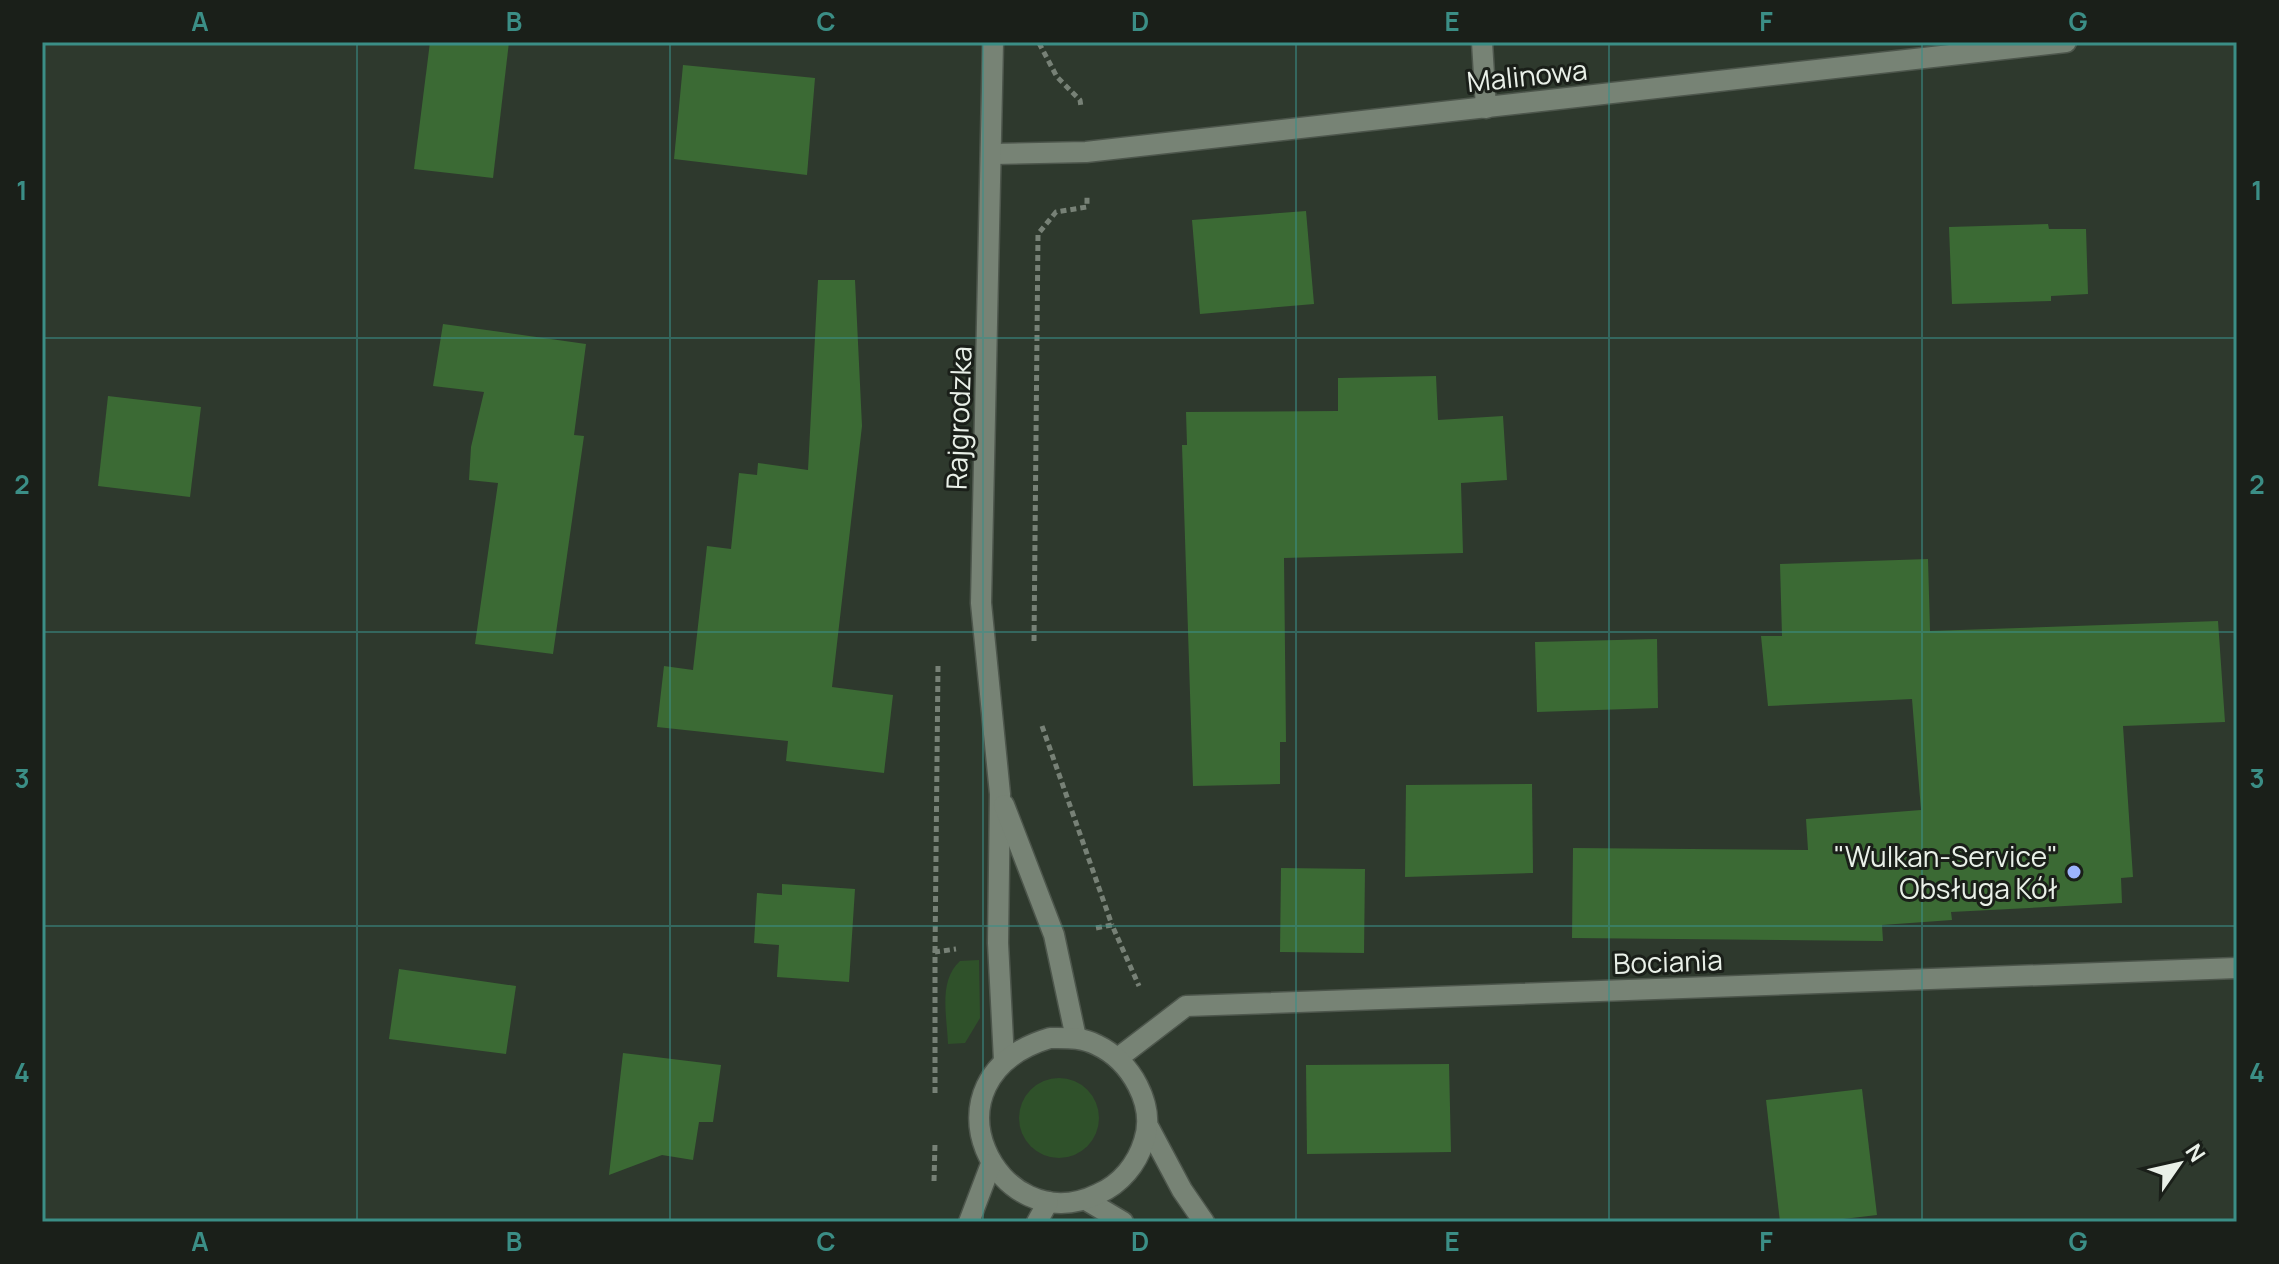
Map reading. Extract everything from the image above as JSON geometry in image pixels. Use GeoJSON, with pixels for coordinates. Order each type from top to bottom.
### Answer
{"type":"FeatureCollection","features":[{"type":"Feature","properties":{"kind":"street","name":"Rajgrodzka"},"geometry":{"type":"LineString","coordinates":[[993,42],[981,603],[1000,794],[998,943],[1004,1060]]}},
{"type":"Feature","properties":{"kind":"street"},"geometry":{"type":"LineString","coordinates":[[1482,42],[1486,108]]}},
{"type":"Feature","properties":{"kind":"street","name":"Malinowa"},"geometry":{"type":"LineString","coordinates":[[993,154],[1086,152],[2066,42]]}},
{"type":"Feature","properties":{"kind":"street","name":"Rajgrodzka"},"geometry":{"type":"LineString","coordinates":[[1000,794],[1054,935],[1076,1038]]}},
{"type":"Feature","properties":{"kind":"street","name":"Bociania"},"geometry":{"type":"LineString","coordinates":[[1118,1058],[1186,1006],[2237,968]]}},
{"type":"Feature","properties":{"kind":"street"},"geometry":{"type":"LineString","coordinates":[[1149,1128],[1140,1153],[1128,1172],[1110,1189],[1086,1200],[1048,1202],[1015,1189],[991,1164],[980,1138],[979,1109],[987,1082],[1004,1060],[1037,1041],[1076,1038],[1098,1045],[1118,1058],[1134,1077],[1149,1128],[1182,1190],[1204,1222]]}},
{"type":"Feature","properties":{"kind":"street"},"geometry":{"type":"LineString","coordinates":[[969,1222],[991,1164]]}},
{"type":"Feature","properties":{"kind":"street"},"geometry":{"type":"LineString","coordinates":[[1086,1200],[1123,1222]]}},
{"type":"Feature","properties":{"kind":"street"},"geometry":{"type":"LineString","coordinates":[[1037,1222],[1048,1202]]}},
{"type":"Feature","properties":{"kind":"path"},"geometry":{"type":"LineString","coordinates":[[1034,646],[1038,234],[1056,212],[1087,207],[1086,152],[1080,100],[1057,77],[1038,42]]}},
{"type":"Feature","properties":{"kind":"path"},"geometry":{"type":"LineString","coordinates":[[1041,723],[1112,925]]}},
{"type":"Feature","properties":{"kind":"path"},"geometry":{"type":"LineString","coordinates":[[935,1104],[935,952],[998,943]]}},
{"type":"Feature","properties":{"kind":"path"},"geometry":{"type":"LineString","coordinates":[[934,1193],[935,1135]]}},
{"type":"Feature","properties":{"kind":"green space"},"geometry":{"type":"Polygon","coordinates":[[[979,960],[980,1018],[965,1043],[948,1044],[945,1000],[949,978],[960,961],[979,960]]]}},
{"type":"Feature","properties":{"kind":"green space"},"geometry":{"type":"Polygon","coordinates":[[[1051,1078],[1067,1078],[1088,1089],[1099,1110],[1099,1126],[1088,1147],[1067,1158],[1051,1158],[1037,1152],[1025,1140],[1019,1126],[1019,1110],[1025,1096],[1037,1084],[1051,1078]]]}},
{"type":"Feature","properties":{"kind":"building"},"geometry":{"type":"Polygon","coordinates":[[[430,42],[509,42],[493,178],[414,169],[430,42]]]}},
{"type":"Feature","properties":{"kind":"building"},"geometry":{"type":"Polygon","coordinates":[[[683,65],[815,78],[807,175],[674,159],[683,65]]]}},
{"type":"Feature","properties":{"kind":"building"},"geometry":{"type":"Polygon","coordinates":[[[1306,211],[1314,304],[1200,314],[1192,220],[1306,211]]]}},
{"type":"Feature","properties":{"kind":"building"},"geometry":{"type":"Polygon","coordinates":[[[2048,224],[2049,229],[2086,229],[2088,294],[2051,296],[2051,301],[1952,304],[1949,227],[2048,224]]]}},
{"type":"Feature","properties":{"kind":"building"},"geometry":{"type":"Polygon","coordinates":[[[818,280],[855,280],[862,426],[832,687],[893,695],[884,773],[786,761],[788,741],[657,727],[664,666],[693,670],[707,546],[731,549],[739,473],[757,475],[758,463],[808,470],[818,280]]]}},
{"type":"Feature","properties":{"kind":"building"},"geometry":{"type":"Polygon","coordinates":[[[443,324],[586,344],[574,435],[584,436],[553,654],[475,644],[498,483],[469,480],[471,447],[484,392],[433,386],[443,324]]]}},
{"type":"Feature","properties":{"kind":"building"},"geometry":{"type":"Polygon","coordinates":[[[1436,376],[1438,420],[1503,416],[1507,480],[1461,483],[1463,553],[1284,558],[1286,742],[1280,742],[1280,784],[1193,786],[1182,445],[1187,445],[1186,412],[1338,411],[1338,378],[1436,376]]]}},
{"type":"Feature","properties":{"kind":"building"},"geometry":{"type":"Polygon","coordinates":[[[108,396],[201,407],[190,497],[98,486],[108,396]]]}},
{"type":"Feature","properties":{"kind":"building"},"geometry":{"type":"Polygon","coordinates":[[[1928,559],[1930,631],[2218,621],[2225,722],[2123,726],[2133,877],[2121,878],[2122,903],[1951,912],[1952,920],[1882,925],[1883,941],[1572,938],[1573,848],[1808,850],[1806,819],[1921,810],[1912,699],[1768,706],[1761,636],[1782,636],[1780,564],[1928,559]]]}},
{"type":"Feature","properties":{"kind":"building"},"geometry":{"type":"Polygon","coordinates":[[[1657,639],[1658,708],[1537,712],[1535,642],[1657,639]]]}},
{"type":"Feature","properties":{"kind":"building"},"geometry":{"type":"Polygon","coordinates":[[[1532,784],[1533,873],[1405,877],[1406,785],[1532,784]]]}},
{"type":"Feature","properties":{"kind":"building"},"geometry":{"type":"Polygon","coordinates":[[[1281,868],[1365,869],[1364,953],[1280,952],[1281,868]]]}},
{"type":"Feature","properties":{"kind":"building"},"geometry":{"type":"Polygon","coordinates":[[[782,884],[855,889],[849,982],[777,977],[779,945],[754,943],[757,893],[782,895],[782,884]]]}},
{"type":"Feature","properties":{"kind":"building"},"geometry":{"type":"Polygon","coordinates":[[[399,969],[516,986],[506,1054],[389,1039],[399,969]]]}},
{"type":"Feature","properties":{"kind":"building"},"geometry":{"type":"Polygon","coordinates":[[[623,1053],[721,1065],[713,1122],[699,1122],[693,1160],[662,1155],[609,1175],[623,1053]]]}},
{"type":"Feature","properties":{"kind":"building"},"geometry":{"type":"Polygon","coordinates":[[[1449,1064],[1451,1152],[1307,1154],[1306,1065],[1449,1064]]]}},
{"type":"Feature","properties":{"kind":"building"},"geometry":{"type":"Polygon","coordinates":[[[1862,1089],[1877,1215],[1818,1222],[1780,1222],[1766,1100],[1862,1089]]]}},
{"type":"Feature","properties":{"kind":"place","name":"\"Wulkan-Service\" Obsługa Kół"},"geometry":{"type":"Point","coordinates":[2074,872]}}]}
